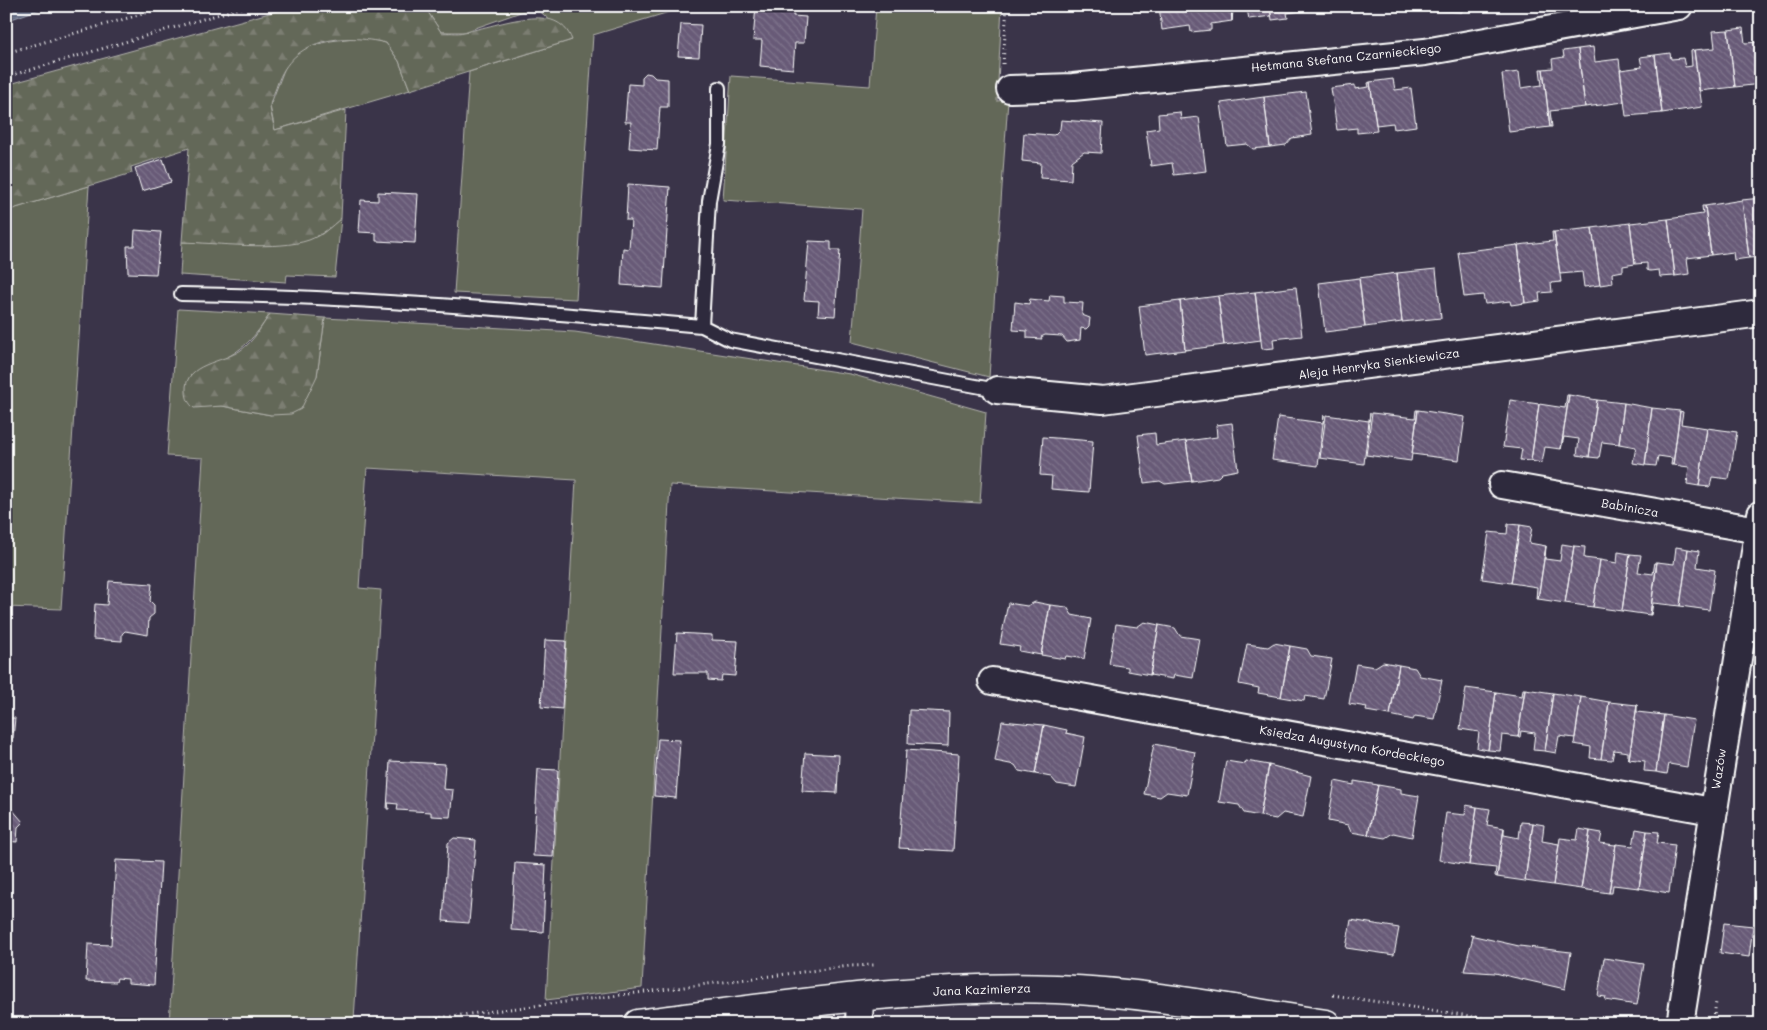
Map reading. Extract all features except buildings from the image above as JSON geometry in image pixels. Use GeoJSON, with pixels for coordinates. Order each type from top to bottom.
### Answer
{"type":"FeatureCollection","features":[{"type":"Feature","properties":{"kind":"main road","name":"Jana Kazimierza"},"geometry":{"type":"LineString","coordinates":[[654,1023],[860,997],[968,989],[1056,989],[1147,996],[1326,1024]]}},
{"type":"Feature","properties":{"kind":"street","name":"Hetmana Stefana Czarnieckiego"},"geometry":{"type":"LineString","coordinates":[[1010,89],[1073,87],[1425,52],[1679,6]]}},
{"type":"Feature","properties":{"kind":"street","name":"Aleja Henryka Sienkiewicza"},"geometry":{"type":"LineString","coordinates":[[997,390],[1103,400],[1761,313]]}},
{"type":"Feature","properties":{"kind":"street","name":"Babinicza"},"geometry":{"type":"LineString","coordinates":[[1502,485],[1759,522]]}},
{"type":"Feature","properties":{"kind":"street","name":"Wazów"},"geometry":{"type":"LineString","coordinates":[[1680,1024],[1676,995],[1712,812],[1759,522]]}},
{"type":"Feature","properties":{"kind":"street","name":"Księdza Augustyna Kordeckiego"},"geometry":{"type":"LineString","coordinates":[[992,681],[1712,812]]}},
{"type":"Feature","properties":{"kind":"street"},"geometry":{"type":"LineString","coordinates":[[859,1024],[860,997]]}},
{"type":"Feature","properties":{"kind":"lane"},"geometry":{"type":"LineString","coordinates":[[702,326],[709,201],[719,144],[720,88]]}},
{"type":"Feature","properties":{"kind":"lane"},"geometry":{"type":"LineString","coordinates":[[181,294],[284,295],[538,311],[702,326],[730,340],[997,390]]}},
{"type":"Feature","properties":{"kind":"path"},"geometry":{"type":"LineString","coordinates":[[6,53],[170,6]]}},
{"type":"Feature","properties":{"kind":"path"},"geometry":{"type":"LineString","coordinates":[[6,77],[247,6]]}},
{"type":"Feature","properties":{"kind":"path"},"geometry":{"type":"LineString","coordinates":[[1007,6],[1002,88],[1010,89]]}},
{"type":"Feature","properties":{"kind":"path"},"geometry":{"type":"LineString","coordinates":[[1712,1024],[1716,1002]]}},
{"type":"Feature","properties":{"kind":"green space"},"geometry":{"type":"Polygon","coordinates":[[[295,6],[424,6],[441,32],[452,33],[461,33],[527,18],[541,18],[554,21],[565,28],[572,40],[410,90],[399,61],[386,43],[370,40],[337,39],[321,42],[307,48],[295,57],[285,69],[271,102],[270,107],[275,130],[346,110],[341,218],[330,228],[309,240],[264,246],[182,242],[189,148],[131,167],[132,173],[6,211],[6,85],[295,6]]]}},
{"type":"Feature","properties":{"kind":"green space"},"geometry":{"type":"Polygon","coordinates":[[[424,6],[689,6],[593,35],[576,299],[454,293],[469,72],[572,40],[535,7],[464,32],[441,32],[424,6]]]}},
{"type":"Feature","properties":{"kind":"green space"},"geometry":{"type":"Polygon","coordinates":[[[876,6],[1002,6],[997,101],[1008,100],[989,377],[852,342],[862,209],[723,200],[731,76],[870,86],[876,6]]]}},
{"type":"Feature","properties":{"kind":"green space"},"geometry":{"type":"Polygon","coordinates":[[[362,37],[386,43],[399,61],[410,90],[275,130],[270,106],[287,62],[306,47],[330,41],[362,37]]]}},
{"type":"Feature","properties":{"kind":"green space"},"geometry":{"type":"Polygon","coordinates":[[[89,186],[61,609],[6,607],[6,211],[89,186]]]}},
{"type":"Feature","properties":{"kind":"green space"},"geometry":{"type":"Polygon","coordinates":[[[341,218],[335,277],[287,275],[286,282],[180,275],[182,242],[274,245],[322,234],[341,218]]]}},
{"type":"Feature","properties":{"kind":"green space"},"geometry":{"type":"Polygon","coordinates":[[[178,309],[270,314],[248,342],[234,353],[217,362],[209,406],[222,406],[271,415],[317,376],[325,318],[575,332],[850,374],[986,412],[980,503],[670,485],[642,988],[546,1000],[576,480],[367,468],[359,588],[381,590],[354,1020],[321,1024],[169,1024],[203,458],[167,456],[178,309]]]}},
{"type":"Feature","properties":{"kind":"green space"},"geometry":{"type":"Polygon","coordinates":[[[270,314],[325,318],[317,376],[301,409],[291,414],[271,415],[222,406],[194,408],[188,401],[186,394],[187,382],[191,375],[206,365],[241,350],[254,338],[270,314]]]}},
{"type":"Feature","properties":{"kind":"water"},"geometry":{"type":"Polygon","coordinates":[[[6,6],[48,6],[6,21],[6,6]]]}}]}
